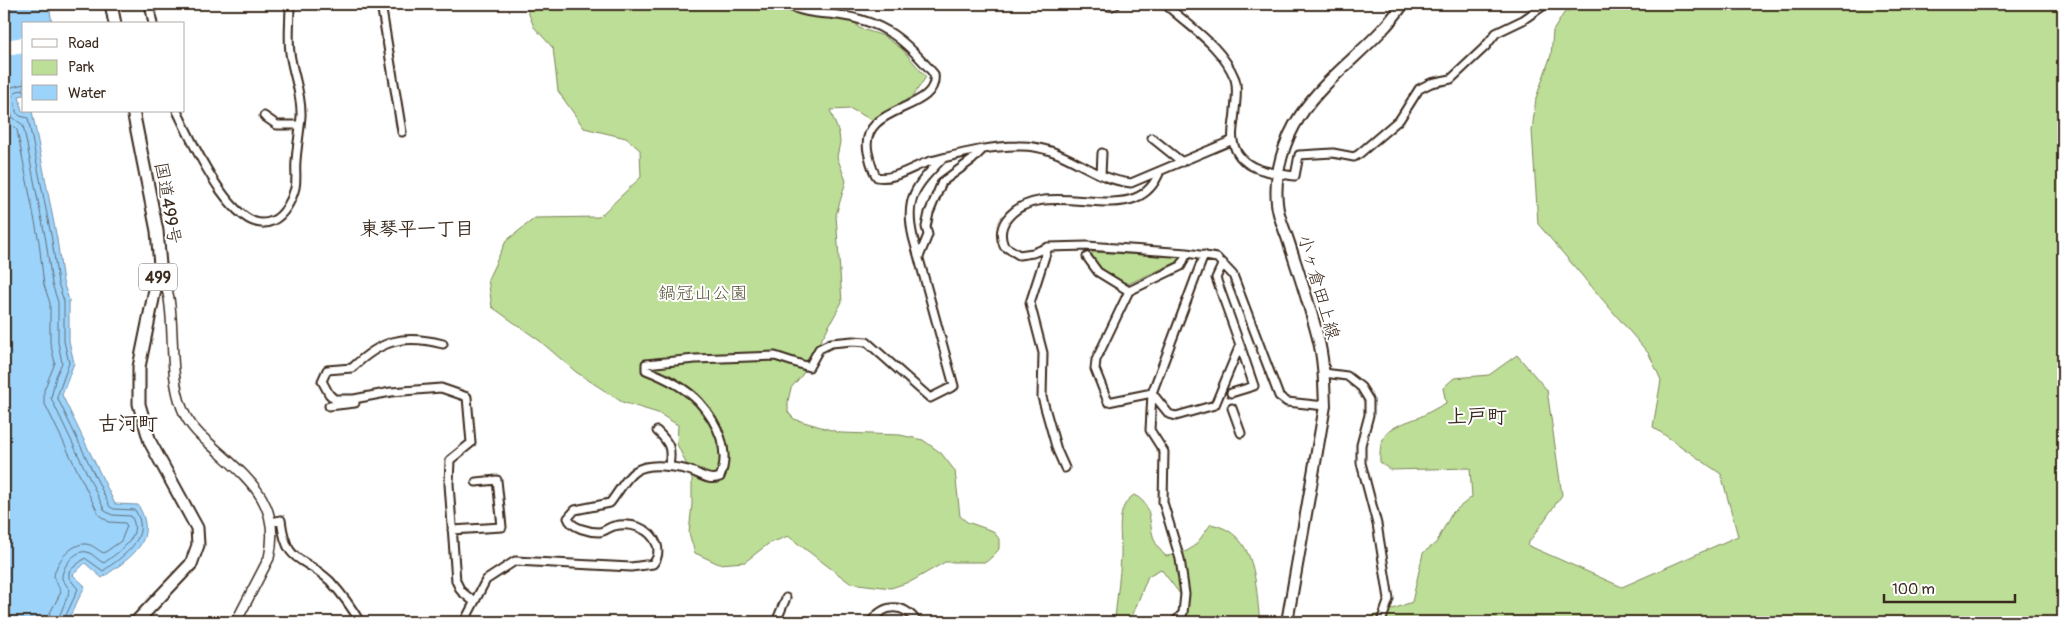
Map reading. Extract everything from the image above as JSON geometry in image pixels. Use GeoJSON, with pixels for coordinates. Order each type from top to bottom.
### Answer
{"type":"FeatureCollection","features":[{"type":"Feature","properties":{"kind":"highway"},"geometry":{"type":"LineString","coordinates":[[111,4],[115,22]]}},
{"type":"Feature","properties":{"kind":"highway","name":"国道499号"},"geometry":{"type":"LineString","coordinates":[[132,112],[157,231],[160,265],[139,367],[139,404],[150,442],[197,528],[198,545],[196,555],[186,570],[136,622]]}},
{"type":"Feature","properties":{"kind":"main road","name":"小ヶ倉田上線"},"geometry":{"type":"LineString","coordinates":[[1287,622],[1325,406],[1324,373],[1319,339],[1279,214],[1276,190],[1278,174],[1291,133],[1302,114],[1337,74],[1377,35],[1403,4]]}},
{"type":"Feature","properties":{"kind":"street"},"geometry":{"type":"LineString","coordinates":[[148,4],[152,22]]}},
{"type":"Feature","properties":{"kind":"street"},"geometry":{"type":"LineString","coordinates":[[177,112],[196,150],[217,186],[244,216],[255,222],[270,222],[286,208],[295,186],[301,96],[290,52],[290,4]]}},
{"type":"Feature","properties":{"kind":"street"},"geometry":{"type":"LineString","coordinates":[[381,4],[402,132]]}},
{"type":"Feature","properties":{"kind":"street"},"geometry":{"type":"LineString","coordinates":[[786,4],[853,17],[885,28],[902,40],[934,74],[934,84],[928,94],[870,128],[866,140],[870,158],[878,177],[886,178],[921,164],[984,149],[1017,146],[1054,150],[1101,175],[1122,182],[1132,183],[1232,140]]}},
{"type":"Feature","properties":{"kind":"street"},"geometry":{"type":"LineString","coordinates":[[1101,4],[1110,6],[1116,4]]}},
{"type":"Feature","properties":{"kind":"street"},"geometry":{"type":"LineString","coordinates":[[1165,4],[1211,44],[1228,64],[1237,92],[1232,140],[1239,155],[1247,163],[1264,172],[1295,176],[1298,155],[1333,154],[1354,157],[1359,154],[1400,119],[1419,89],[1431,83],[1451,79],[1485,47],[1496,33],[1523,20],[1546,4]]}},
{"type":"Feature","properties":{"kind":"street"},"geometry":{"type":"LineString","coordinates":[[264,116],[277,125],[299,125]]}},
{"type":"Feature","properties":{"kind":"street"},"geometry":{"type":"LineString","coordinates":[[1152,138],[1182,162]]}},
{"type":"Feature","properties":{"kind":"street"},"geometry":{"type":"LineString","coordinates":[[919,257],[928,235],[926,227],[929,213],[942,182],[984,149]]}},
{"type":"Feature","properties":{"kind":"street"},"geometry":{"type":"LineString","coordinates":[[1101,175],[1102,153]]}},
{"type":"Feature","properties":{"kind":"street"},"geometry":{"type":"LineString","coordinates":[[464,622],[473,601],[486,580],[515,561],[623,566],[653,564],[658,555],[657,544],[651,534],[641,528],[615,526],[600,532],[576,526],[568,518],[574,510],[598,507],[610,503],[633,473],[642,466],[669,466],[686,469],[706,478],[720,477],[724,466],[723,445],[699,402],[670,380],[646,370],[646,364],[695,359],[775,356],[809,367],[819,349],[831,343],[867,342],[930,398],[954,386],[910,224],[909,206],[915,189],[942,159]]}},
{"type":"Feature","properties":{"kind":"street"},"geometry":{"type":"LineString","coordinates":[[1160,171],[1156,182],[1147,192],[1134,199],[1117,202],[1050,199],[1023,207],[1011,214],[1004,222],[1001,232],[1004,246],[1013,254],[1026,255],[1048,247],[1087,246],[1204,255],[1223,263],[1233,275],[1279,396],[1287,402],[1325,406]]}},
{"type":"Feature","properties":{"kind":"street"},"geometry":{"type":"LineString","coordinates":[[1048,247],[1030,303],[1043,353],[1042,397],[1057,450],[1065,468]]}},
{"type":"Feature","properties":{"kind":"street"},"geometry":{"type":"LineString","coordinates":[[1152,393],[1108,402],[1095,369],[1096,360],[1129,291],[1181,266],[1187,253]]}},
{"type":"Feature","properties":{"kind":"street"},"geometry":{"type":"LineString","coordinates":[[1175,622],[1183,613],[1185,594],[1180,559],[1163,502],[1164,452],[1150,430],[1152,393],[1204,255]]}},
{"type":"Feature","properties":{"kind":"street"},"geometry":{"type":"LineString","coordinates":[[1087,257],[1098,272],[1129,291]]}},
{"type":"Feature","properties":{"kind":"street"},"geometry":{"type":"LineString","coordinates":[[1223,263],[1216,278],[1254,386],[1231,393]]}},
{"type":"Feature","properties":{"kind":"street"},"geometry":{"type":"LineString","coordinates":[[160,265],[170,304],[175,373],[182,409],[202,438],[249,479],[258,490],[268,507],[272,522],[272,546],[266,568],[240,611],[236,622]]}},
{"type":"Feature","properties":{"kind":"street"},"geometry":{"type":"LineString","coordinates":[[444,344],[414,339],[385,344],[364,354],[352,368],[327,370],[323,375],[323,384],[334,399],[354,399],[441,388],[467,397],[471,443],[453,457],[448,465],[456,581],[462,591],[473,601]]}},
{"type":"Feature","properties":{"kind":"street"},"geometry":{"type":"LineString","coordinates":[[1152,393],[1169,414],[1176,416],[1215,405],[1240,346]]}},
{"type":"Feature","properties":{"kind":"street"},"geometry":{"type":"LineString","coordinates":[[1324,373],[1347,376],[1361,387],[1369,400],[1370,415],[1361,445],[1361,464],[1377,524],[1389,599],[1381,622]]}},
{"type":"Feature","properties":{"kind":"street"},"geometry":{"type":"LineString","coordinates":[[329,406],[362,401],[366,396]]}},
{"type":"Feature","properties":{"kind":"street"},"geometry":{"type":"LineString","coordinates":[[1232,408],[1241,433]]}},
{"type":"Feature","properties":{"kind":"street"},"geometry":{"type":"LineString","coordinates":[[657,431],[667,440],[672,450],[669,466]]}},
{"type":"Feature","properties":{"kind":"street"},"geometry":{"type":"LineString","coordinates":[[452,530],[502,527],[497,480],[476,482]]}},
{"type":"Feature","properties":{"kind":"street"},"geometry":{"type":"LineString","coordinates":[[272,522],[281,520],[284,541],[291,553],[330,582],[360,622]]}},
{"type":"Feature","properties":{"kind":"street"},"geometry":{"type":"LineString","coordinates":[[776,622],[786,598]]}},
{"type":"Feature","properties":{"kind":"street"},"geometry":{"type":"LineString","coordinates":[[872,622],[884,609],[894,607],[907,611],[917,622]]}},
{"type":"Feature","properties":{"kind":"green space","name":"鍋冠山公園"},"geometry":{"type":"Polygon","coordinates":[[[525,4],[843,4],[859,28],[884,36],[902,49],[926,77],[913,96],[872,120],[851,109],[830,110],[839,133],[840,142],[837,157],[846,181],[836,215],[842,302],[802,375],[791,388],[788,412],[794,419],[841,433],[900,435],[923,440],[941,453],[955,471],[960,516],[967,522],[993,531],[999,539],[999,549],[986,562],[945,562],[912,581],[891,588],[850,583],[788,536],[768,544],[745,562],[719,564],[695,553],[689,533],[692,476],[677,444],[678,425],[658,413],[622,402],[576,372],[540,341],[492,307],[488,279],[506,241],[535,218],[599,217],[641,177],[640,150],[626,138],[584,128],[558,91],[553,48],[534,27],[525,4]]]}},
{"type":"Feature","properties":{"kind":"green space"},"geometry":{"type":"Polygon","coordinates":[[[1580,4],[1646,4],[1697,10],[1712,4],[2063,4],[2063,622],[1357,622],[1412,602],[1423,553],[1436,543],[1452,513],[1472,497],[1470,468],[1390,470],[1380,462],[1380,450],[1386,435],[1397,426],[1422,416],[1446,403],[1443,388],[1454,378],[1489,375],[1517,355],[1547,390],[1562,495],[1527,545],[1622,587],[1738,536],[1721,474],[1653,427],[1661,380],[1649,354],[1538,224],[1532,131],[1536,98],[1551,55],[1553,31],[1564,13],[1580,4]]]}},
{"type":"Feature","properties":{"kind":"green space"},"geometry":{"type":"Polygon","coordinates":[[[1092,252],[1180,257],[1177,262],[1128,284],[1110,276],[1099,268],[1095,264],[1092,252]]]}},
{"type":"Feature","properties":{"kind":"green space"},"geometry":{"type":"Polygon","coordinates":[[[1134,495],[1142,500],[1146,507],[1154,539],[1166,556],[1183,553],[1193,547],[1211,524],[1226,530],[1238,538],[1246,549],[1255,577],[1260,622],[1184,622],[1180,594],[1161,569],[1148,576],[1130,622],[1112,622],[1115,618],[1120,572],[1121,515],[1128,500],[1134,495]]]}},
{"type":"Feature","properties":{"kind":"water"},"geometry":{"type":"Polygon","coordinates":[[[4,4],[49,4],[52,22],[22,22],[22,95],[19,96],[22,112],[32,112],[57,239],[63,282],[69,300],[69,341],[74,363],[62,395],[115,504],[138,505],[144,518],[145,529],[143,539],[131,556],[102,578],[85,563],[73,575],[85,586],[67,622],[4,622],[4,4]]]}},
{"type":"Feature","properties":{"kind":"pier"},"geometry":{"type":"Polygon","coordinates":[[[22,37],[22,53],[10,55],[9,51],[4,53],[4,40],[22,37]]]}},
{"type":"Feature","properties":{"kind":"district","name":"東琴平一丁目"},"geometry":{"type":"Point","coordinates":[417,228]}},
{"type":"Feature","properties":{"kind":"district","name":"上戸町"},"geometry":{"type":"Point","coordinates":[1477,416]}},
{"type":"Feature","properties":{"kind":"district","name":"古河町"},"geometry":{"type":"Point","coordinates":[128,423]}}]}
